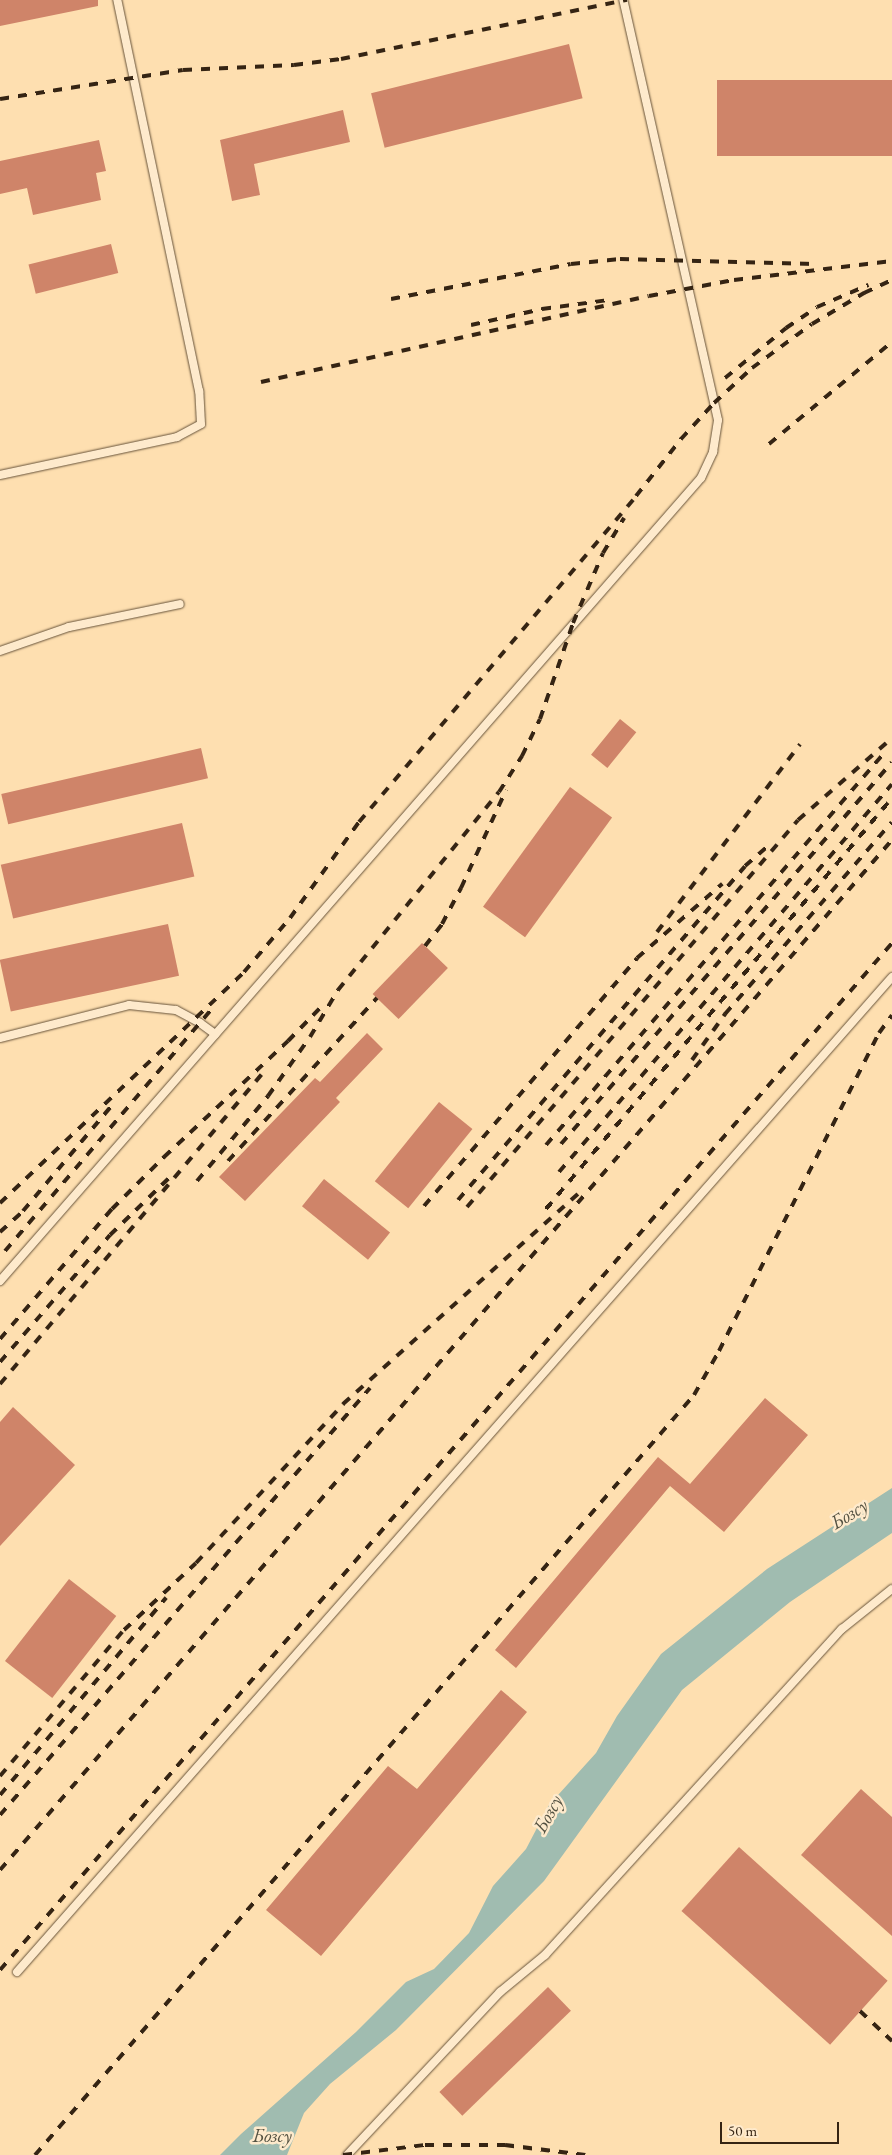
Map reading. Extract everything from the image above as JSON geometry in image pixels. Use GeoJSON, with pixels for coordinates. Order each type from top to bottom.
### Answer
{"type":"FeatureCollection","features":[{"type":"Feature","properties":{"kind":"lane"},"geometry":{"type":"LineString","coordinates":[[0,475],[177,437],[201,424],[199,391],[117,0]]}},
{"type":"Feature","properties":{"kind":"lane"},"geometry":{"type":"LineString","coordinates":[[0,1281],[701,478],[713,452],[718,420],[623,0]]}},
{"type":"Feature","properties":{"kind":"lane"},"geometry":{"type":"LineString","coordinates":[[0,651],[69,627],[180,604]]}},
{"type":"Feature","properties":{"kind":"lane"},"geometry":{"type":"LineString","coordinates":[[17,1972],[892,977]]}},
{"type":"Feature","properties":{"kind":"lane"},"geometry":{"type":"LineString","coordinates":[[0,1038],[128,1005],[176,1010],[200,1023],[215,1034]]}},
{"type":"Feature","properties":{"kind":"lane"},"geometry":{"type":"LineString","coordinates":[[347,2155],[500,1992],[545,1955],[584,1914],[842,1629],[892,1589]]}},
{"type":"Feature","properties":{"kind":"water","name":"Бозсу"},"geometry":{"type":"Polygon","coordinates":[[[892,1488],[892,1533],[790,1602],[682,1690],[544,1881],[396,2030],[330,2084],[304,2113],[287,2155],[220,2155],[356,2032],[406,1982],[434,1969],[469,1933],[493,1886],[526,1849],[549,1805],[596,1753],[617,1716],[661,1654],[767,1569],[892,1488]]]}},
{"type":"Feature","properties":{"kind":"building"},"geometry":{"type":"Polygon","coordinates":[[[0,0],[98,0],[98,6],[0,26],[0,0]]]}},
{"type":"Feature","properties":{"kind":"building"},"geometry":{"type":"Polygon","coordinates":[[[569,44],[583,98],[385,148],[371,93],[569,44]]]}},
{"type":"Feature","properties":{"kind":"building"},"geometry":{"type":"Polygon","coordinates":[[[717,80],[892,80],[892,156],[717,156],[717,80]]]}},
{"type":"Feature","properties":{"kind":"building"},"geometry":{"type":"Polygon","coordinates":[[[343,110],[350,142],[254,164],[260,195],[232,201],[220,140],[343,110]]]}},
{"type":"Feature","properties":{"kind":"building"},"geometry":{"type":"Polygon","coordinates":[[[99,140],[106,171],[96,173],[101,200],[33,215],[27,188],[0,194],[0,161],[99,140]]]}},
{"type":"Feature","properties":{"kind":"building"},"geometry":{"type":"Polygon","coordinates":[[[111,244],[118,273],[36,294],[29,265],[111,244]]]}},
{"type":"Feature","properties":{"kind":"building"},"geometry":{"type":"Polygon","coordinates":[[[620,719],[636,732],[607,768],[591,755],[620,719]]]}},
{"type":"Feature","properties":{"kind":"building"},"geometry":{"type":"Polygon","coordinates":[[[201,748],[208,778],[8,824],[1,794],[201,748]]]}},
{"type":"Feature","properties":{"kind":"building"},"geometry":{"type":"Polygon","coordinates":[[[570,787],[612,818],[525,937],[483,907],[570,787]]]}},
{"type":"Feature","properties":{"kind":"building"},"geometry":{"type":"Polygon","coordinates":[[[182,823],[194,877],[13,918],[1,865],[182,823]]]}},
{"type":"Feature","properties":{"kind":"building"},"geometry":{"type":"Polygon","coordinates":[[[168,924],[179,976],[11,1012],[0,960],[168,924]]]}},
{"type":"Feature","properties":{"kind":"building"},"geometry":{"type":"Polygon","coordinates":[[[422,943],[448,968],[399,1019],[373,994],[422,943]]]}},
{"type":"Feature","properties":{"kind":"building"},"geometry":{"type":"Polygon","coordinates":[[[367,1033],[383,1049],[336,1098],[340,1102],[245,1201],[219,1177],[315,1078],[320,1082],[367,1033]]]}},
{"type":"Feature","properties":{"kind":"building"},"geometry":{"type":"Polygon","coordinates":[[[439,1102],[472,1129],[408,1208],[375,1181],[439,1102]]]}},
{"type":"Feature","properties":{"kind":"building"},"geometry":{"type":"Polygon","coordinates":[[[324,1179],[390,1232],[368,1260],[302,1206],[324,1179]]]}},
{"type":"Feature","properties":{"kind":"building"},"geometry":{"type":"Polygon","coordinates":[[[765,1398],[808,1435],[724,1532],[670,1486],[516,1668],[495,1650],[658,1457],[690,1484],[765,1398]]]}},
{"type":"Feature","properties":{"kind":"building"},"geometry":{"type":"Polygon","coordinates":[[[13,1407],[75,1465],[0,1546],[0,1422],[13,1407]]]}},
{"type":"Feature","properties":{"kind":"building"},"geometry":{"type":"Polygon","coordinates":[[[69,1579],[116,1616],[52,1698],[5,1661],[69,1579]]]}},
{"type":"Feature","properties":{"kind":"building"},"geometry":{"type":"Polygon","coordinates":[[[501,1690],[527,1712],[321,1956],[266,1910],[388,1766],[417,1789],[501,1690]]]}},
{"type":"Feature","properties":{"kind":"building"},"geometry":{"type":"Polygon","coordinates":[[[861,1789],[892,1817],[892,1936],[801,1855],[861,1789]]]}},
{"type":"Feature","properties":{"kind":"building"},"geometry":{"type":"Polygon","coordinates":[[[739,1847],[888,1981],[830,2045],[681,1911],[739,1847]]]}},
{"type":"Feature","properties":{"kind":"building"},"geometry":{"type":"Polygon","coordinates":[[[548,1987],[571,2011],[462,2116],[439,2092],[548,1987]]]}},
{"type":"Feature","properties":{"kind":"railway"},"geometry":{"type":"LineString","coordinates":[[0,99],[183,70],[294,65],[341,59],[627,0]]}},
{"type":"Feature","properties":{"kind":"railway"},"geometry":{"type":"LineString","coordinates":[[391,299],[571,264],[620,259],[815,264]]}},
{"type":"Feature","properties":{"kind":"railway"},"geometry":{"type":"LineString","coordinates":[[261,382],[649,296],[734,280],[892,261]]}},
{"type":"Feature","properties":{"kind":"railway"},"geometry":{"type":"LineString","coordinates":[[0,1203],[244,972],[290,918],[359,822],[636,496],[681,439],[714,403],[752,368],[812,324],[864,293],[892,280]]}},
{"type":"Feature","properties":{"kind":"railway"},"geometry":{"type":"LineString","coordinates":[[725,378],[786,328],[817,307],[868,285]]}},
{"type":"Feature","properties":{"kind":"railway"},"geometry":{"type":"LineString","coordinates":[[471,325],[542,309],[609,300]]}},
{"type":"Feature","properties":{"kind":"railway"},"geometry":{"type":"LineString","coordinates":[[769,444],[892,342]]}},
{"type":"Feature","properties":{"kind":"railway"},"geometry":{"type":"LineString","coordinates":[[197,1181],[268,1096],[310,1037],[338,990],[499,792],[522,756],[540,719],[573,623],[603,553],[624,518]]}},
{"type":"Feature","properties":{"kind":"railway"},"geometry":{"type":"LineString","coordinates":[[467,1207],[798,820],[892,738]]}},
{"type":"Feature","properties":{"kind":"railway"},"geometry":{"type":"LineString","coordinates":[[657,932],[800,744]]}},
{"type":"Feature","properties":{"kind":"railway"},"geometry":{"type":"LineString","coordinates":[[546,1145],[885,752]]}},
{"type":"Feature","properties":{"kind":"railway"},"geometry":{"type":"LineString","coordinates":[[561,1144],[892,762]]}},
{"type":"Feature","properties":{"kind":"railway"},"geometry":{"type":"LineString","coordinates":[[559,1172],[892,784]]}},
{"type":"Feature","properties":{"kind":"railway"},"geometry":{"type":"LineString","coordinates":[[425,946],[442,924],[461,888],[506,790]]}},
{"type":"Feature","properties":{"kind":"railway"},"geometry":{"type":"LineString","coordinates":[[546,1209],[892,798]]}},
{"type":"Feature","properties":{"kind":"railway"},"geometry":{"type":"LineString","coordinates":[[692,1060],[725,1014],[892,822]]}},
{"type":"Feature","properties":{"kind":"railway"},"geometry":{"type":"LineString","coordinates":[[0,1870],[892,840]]}},
{"type":"Feature","properties":{"kind":"railway"},"geometry":{"type":"LineString","coordinates":[[458,1200],[745,866],[771,843]]}},
{"type":"Feature","properties":{"kind":"railway"},"geometry":{"type":"LineString","coordinates":[[424,1206],[637,958],[722,884]]}},
{"type":"Feature","properties":{"kind":"railway"},"geometry":{"type":"LineString","coordinates":[[0,1970],[892,943]]}},
{"type":"Feature","properties":{"kind":"railway"},"geometry":{"type":"LineString","coordinates":[[228,1161],[377,998]]}},
{"type":"Feature","properties":{"kind":"railway"},"geometry":{"type":"LineString","coordinates":[[0,1339],[112,1209],[164,1157],[288,1041],[324,1004]]}},
{"type":"Feature","properties":{"kind":"railway"},"geometry":{"type":"LineString","coordinates":[[5,1251],[211,1010]]}},
{"type":"Feature","properties":{"kind":"railway"},"geometry":{"type":"LineString","coordinates":[[35,2155],[694,1395],[719,1351],[879,1033],[892,1015]]}},
{"type":"Feature","properties":{"kind":"railway"},"geometry":{"type":"LineString","coordinates":[[0,1384],[263,1073]]}},
{"type":"Feature","properties":{"kind":"railway"},"geometry":{"type":"LineString","coordinates":[[0,1232],[23,1211],[114,1103]]}},
{"type":"Feature","properties":{"kind":"railway"},"geometry":{"type":"LineString","coordinates":[[0,1362],[110,1235],[169,1178]]}},
{"type":"Feature","properties":{"kind":"railway"},"geometry":{"type":"LineString","coordinates":[[0,1776],[124,1630],[196,1563],[343,1404],[580,1192]]}},
{"type":"Feature","properties":{"kind":"railway"},"geometry":{"type":"LineString","coordinates":[[0,1815],[370,1388]]}},
{"type":"Feature","properties":{"kind":"railway"},"geometry":{"type":"LineString","coordinates":[[0,1795],[166,1598]]}},
{"type":"Feature","properties":{"kind":"railway"},"geometry":{"type":"LineString","coordinates":[[860,2011],[892,2041]]}},
{"type":"Feature","properties":{"kind":"railway"},"geometry":{"type":"LineString","coordinates":[[343,2155],[425,2145],[505,2145],[585,2155]]}}]}
